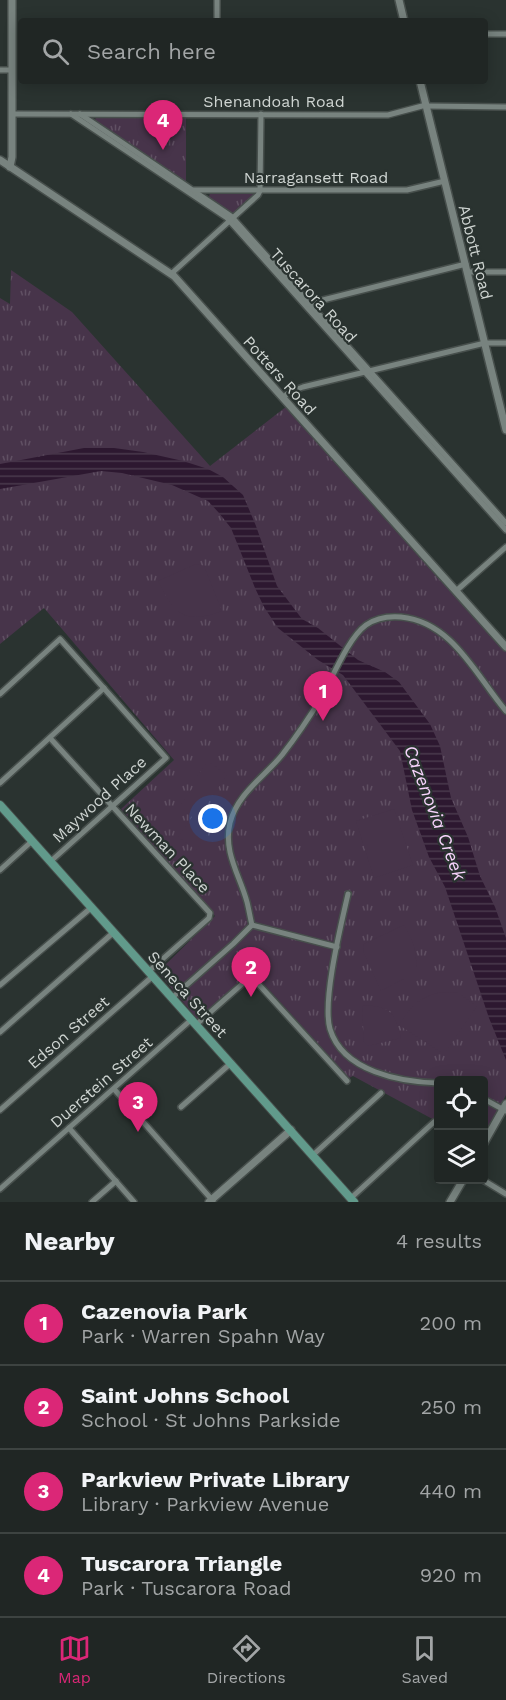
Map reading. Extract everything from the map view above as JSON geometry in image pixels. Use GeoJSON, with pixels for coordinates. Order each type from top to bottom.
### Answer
{"type":"FeatureCollection","features":[{"type":"Feature","properties":{"kind":"main road","name":"Seneca Street"},"geometry":{"type":"LineString","coordinates":[[0,805],[352,1200]]}},
{"type":"Feature","properties":{"kind":"street"},"geometry":{"type":"LineString","coordinates":[[10,166],[12,157],[12,0]]}},
{"type":"Feature","properties":{"kind":"street"},"geometry":{"type":"LineString","coordinates":[[217,0],[217,18]]}},
{"type":"Feature","properties":{"kind":"street"},"geometry":{"type":"LineString","coordinates":[[399,0],[403,18]]}},
{"type":"Feature","properties":{"kind":"street"},"geometry":{"type":"LineString","coordinates":[[488,34],[506,34]]}},
{"type":"Feature","properties":{"kind":"street"},"geometry":{"type":"LineString","coordinates":[[12,45],[18,45]]}},
{"type":"Feature","properties":{"kind":"street"},"geometry":{"type":"LineString","coordinates":[[0,69],[12,70]]}},
{"type":"Feature","properties":{"kind":"street","name":"Abbott Road"},"geometry":{"type":"LineString","coordinates":[[421,84],[503,410],[506,430]]}},
{"type":"Feature","properties":{"kind":"street","name":"Shenandoah Road"},"geometry":{"type":"LineString","coordinates":[[12,114],[388,115],[426,106],[506,107]]}},
{"type":"Feature","properties":{"kind":"street","name":"Tuscarora Road"},"geometry":{"type":"LineString","coordinates":[[71,114],[231,219]]}},
{"type":"Feature","properties":{"kind":"street","name":"Tuscarora Road"},"geometry":{"type":"LineString","coordinates":[[80,114],[195,190],[231,219],[506,530]]}},
{"type":"Feature","properties":{"kind":"street"},"geometry":{"type":"LineString","coordinates":[[171,274],[258,195],[260,190],[261,114]]}},
{"type":"Feature","properties":{"kind":"street","name":"Potters Road"},"geometry":{"type":"LineString","coordinates":[[0,160],[171,274],[506,647]]}},
{"type":"Feature","properties":{"kind":"street","name":"Narragansett Road"},"geometry":{"type":"LineString","coordinates":[[186,190],[407,190],[445,181]]}},
{"type":"Feature","properties":{"kind":"street"},"geometry":{"type":"LineString","coordinates":[[307,304],[466,264]]}},
{"type":"Feature","properties":{"kind":"street"},"geometry":{"type":"LineString","coordinates":[[468,272],[506,272]]}},
{"type":"Feature","properties":{"kind":"street"},"geometry":{"type":"LineString","coordinates":[[283,398],[289,392],[303,387],[485,343],[506,343]]}},
{"type":"Feature","properties":{"kind":"street","name":"Tuscarora Road"},"geometry":{"type":"LineString","coordinates":[[442,455],[506,523]]}},
{"type":"Feature","properties":{"kind":"street"},"geometry":{"type":"LineString","coordinates":[[456,591],[506,547]]}},
{"type":"Feature","properties":{"kind":"street"},"geometry":{"type":"LineString","coordinates":[[252,925],[247,902],[229,849],[232,818],[241,800],[292,742],[358,633],[373,621],[393,616],[422,622],[440,631],[460,650],[506,711]]}},
{"type":"Feature","properties":{"kind":"street"},"geometry":{"type":"LineString","coordinates":[[0,694],[60,639],[104,688],[0,783]]}},
{"type":"Feature","properties":{"kind":"street","name":"Maywood Place"},"geometry":{"type":"LineString","coordinates":[[51,861],[166,758],[104,688]]}},
{"type":"Feature","properties":{"kind":"street","name":"Newman Place"},"geometry":{"type":"LineString","coordinates":[[50,738],[210,913],[209,918],[151,973]]}},
{"type":"Feature","properties":{"kind":"street"},"geometry":{"type":"LineString","coordinates":[[0,870],[32,841]]}},
{"type":"Feature","properties":{"kind":"street"},"geometry":{"type":"LineString","coordinates":[[348,894],[337,946],[329,1012],[330,1029],[337,1042],[355,1061],[378,1073],[407,1081],[434,1083]]}},
{"type":"Feature","properties":{"kind":"street"},"geometry":{"type":"LineString","coordinates":[[0,985],[92,907]]}},
{"type":"Feature","properties":{"kind":"street"},"geometry":{"type":"LineString","coordinates":[[252,925],[337,946]]}},
{"type":"Feature","properties":{"kind":"street"},"geometry":{"type":"LineString","coordinates":[[173,997],[234,944],[252,925]]}},
{"type":"Feature","properties":{"kind":"street"},"geometry":{"type":"LineString","coordinates":[[0,1032],[114,932]]}},
{"type":"Feature","properties":{"kind":"street","name":"Edson Street"},"geometry":{"type":"LineString","coordinates":[[0,1110],[151,973]]}},
{"type":"Feature","properties":{"kind":"street","name":"Duerstein Street"},"geometry":{"type":"LineString","coordinates":[[0,1189],[114,1089],[250,977],[347,1081]]}},
{"type":"Feature","properties":{"kind":"street"},"geometry":{"type":"LineString","coordinates":[[181,1107],[231,1063]]}},
{"type":"Feature","properties":{"kind":"street"},"geometry":{"type":"LineString","coordinates":[[114,1089],[212,1201],[291,1131]]}},
{"type":"Feature","properties":{"kind":"street"},"geometry":{"type":"LineString","coordinates":[[313,1155],[381,1093]]}},
{"type":"Feature","properties":{"kind":"street"},"geometry":{"type":"LineString","coordinates":[[488,1101],[505,1108],[488,1135]]}},
{"type":"Feature","properties":{"kind":"street"},"geometry":{"type":"LineString","coordinates":[[352,1200],[434,1122]]}},
{"type":"Feature","properties":{"kind":"street"},"geometry":{"type":"LineString","coordinates":[[69,1128],[134,1202]]}},
{"type":"Feature","properties":{"kind":"street"},"geometry":{"type":"LineString","coordinates":[[92,1202],[116,1181]]}},
{"type":"Feature","properties":{"kind":"street"},"geometry":{"type":"LineString","coordinates":[[488,1182],[506,1194]]}},
{"type":"Feature","properties":{"kind":"street"},"geometry":{"type":"LineString","coordinates":[[450,1202],[460,1184]]}},
{"type":"Feature","properties":{"kind":"green space"},"geometry":{"type":"Polygon","coordinates":[[[96,117],[186,118],[186,182],[95,121],[96,117]]]}},
{"type":"Feature","properties":{"kind":"green space"},"geometry":{"type":"Polygon","coordinates":[[[210,193],[252,193],[254,196],[233,214],[209,197],[210,193]]]}},
{"type":"Feature","properties":{"kind":"green space"},"geometry":{"type":"Polygon","coordinates":[[[11,270],[72,312],[210,466],[287,406],[506,649],[506,1095],[488,1129],[488,1076],[434,1076],[434,1120],[353,1076],[349,1078],[253,972],[198,1020],[158,972],[215,916],[121,809],[174,760],[44,608],[0,644],[0,298],[10,304],[11,270]]]}},
{"type":"Feature","properties":{"kind":"green space"},"geometry":{"type":"Polygon","coordinates":[[[196,564],[204,566],[222,611],[198,617],[189,616],[182,614],[169,602],[158,581],[196,564]]]}},
{"type":"Feature","properties":{"kind":"green space"},"geometry":{"type":"Polygon","coordinates":[[[208,761],[227,775],[196,820],[210,830],[196,850],[178,837],[192,817],[179,807],[195,785],[192,783],[208,761]]]}},
{"type":"Feature","properties":{"kind":"green space"},"geometry":{"type":"Polygon","coordinates":[[[394,809],[413,865],[374,878],[356,821],[394,809]]]}},
{"type":"Feature","properties":{"kind":"green space"},"geometry":{"type":"Polygon","coordinates":[[[404,925],[414,946],[416,968],[405,978],[381,991],[363,951],[364,944],[404,925]]]}},
{"type":"Feature","properties":{"kind":"green space"},"geometry":{"type":"Polygon","coordinates":[[[441,992],[458,993],[477,1006],[446,1051],[442,1053],[399,1025],[416,1003],[441,992]]]}},
{"type":"Feature","properties":{"kind":"green space"},"geometry":{"type":"Polygon","coordinates":[[[362,1005],[379,1007],[389,1012],[396,1021],[401,1038],[368,1046],[364,1042],[362,1005]]]}},
{"type":"Feature","properties":{"kind":"water","name":"Cazenovia Creek"},"geometry":{"type":"Polygon","coordinates":[[[84,448],[114,448],[143,452],[183,461],[208,469],[223,477],[243,495],[277,586],[302,619],[318,628],[358,660],[385,672],[399,682],[430,724],[440,746],[451,798],[506,938],[506,1060],[489,1018],[445,887],[429,857],[412,810],[400,751],[343,675],[318,660],[278,628],[255,588],[231,528],[219,513],[208,501],[172,485],[122,473],[101,471],[0,489],[0,464],[84,448]]]}},
{"type":"Feature","properties":{"kind":"place","name":"Tuscarora Triangle"},"geometry":{"type":"Point","coordinates":[163,150]}},
{"type":"Feature","properties":{"kind":"place","name":"Cazenovia Park"},"geometry":{"type":"Point","coordinates":[323,721]}},
{"type":"Feature","properties":{"kind":"place","name":"Saint Johns School"},"geometry":{"type":"Point","coordinates":[251,997]}},
{"type":"Feature","properties":{"kind":"place","name":"Parkview Private Library"},"geometry":{"type":"Point","coordinates":[138,1132]}}]}
